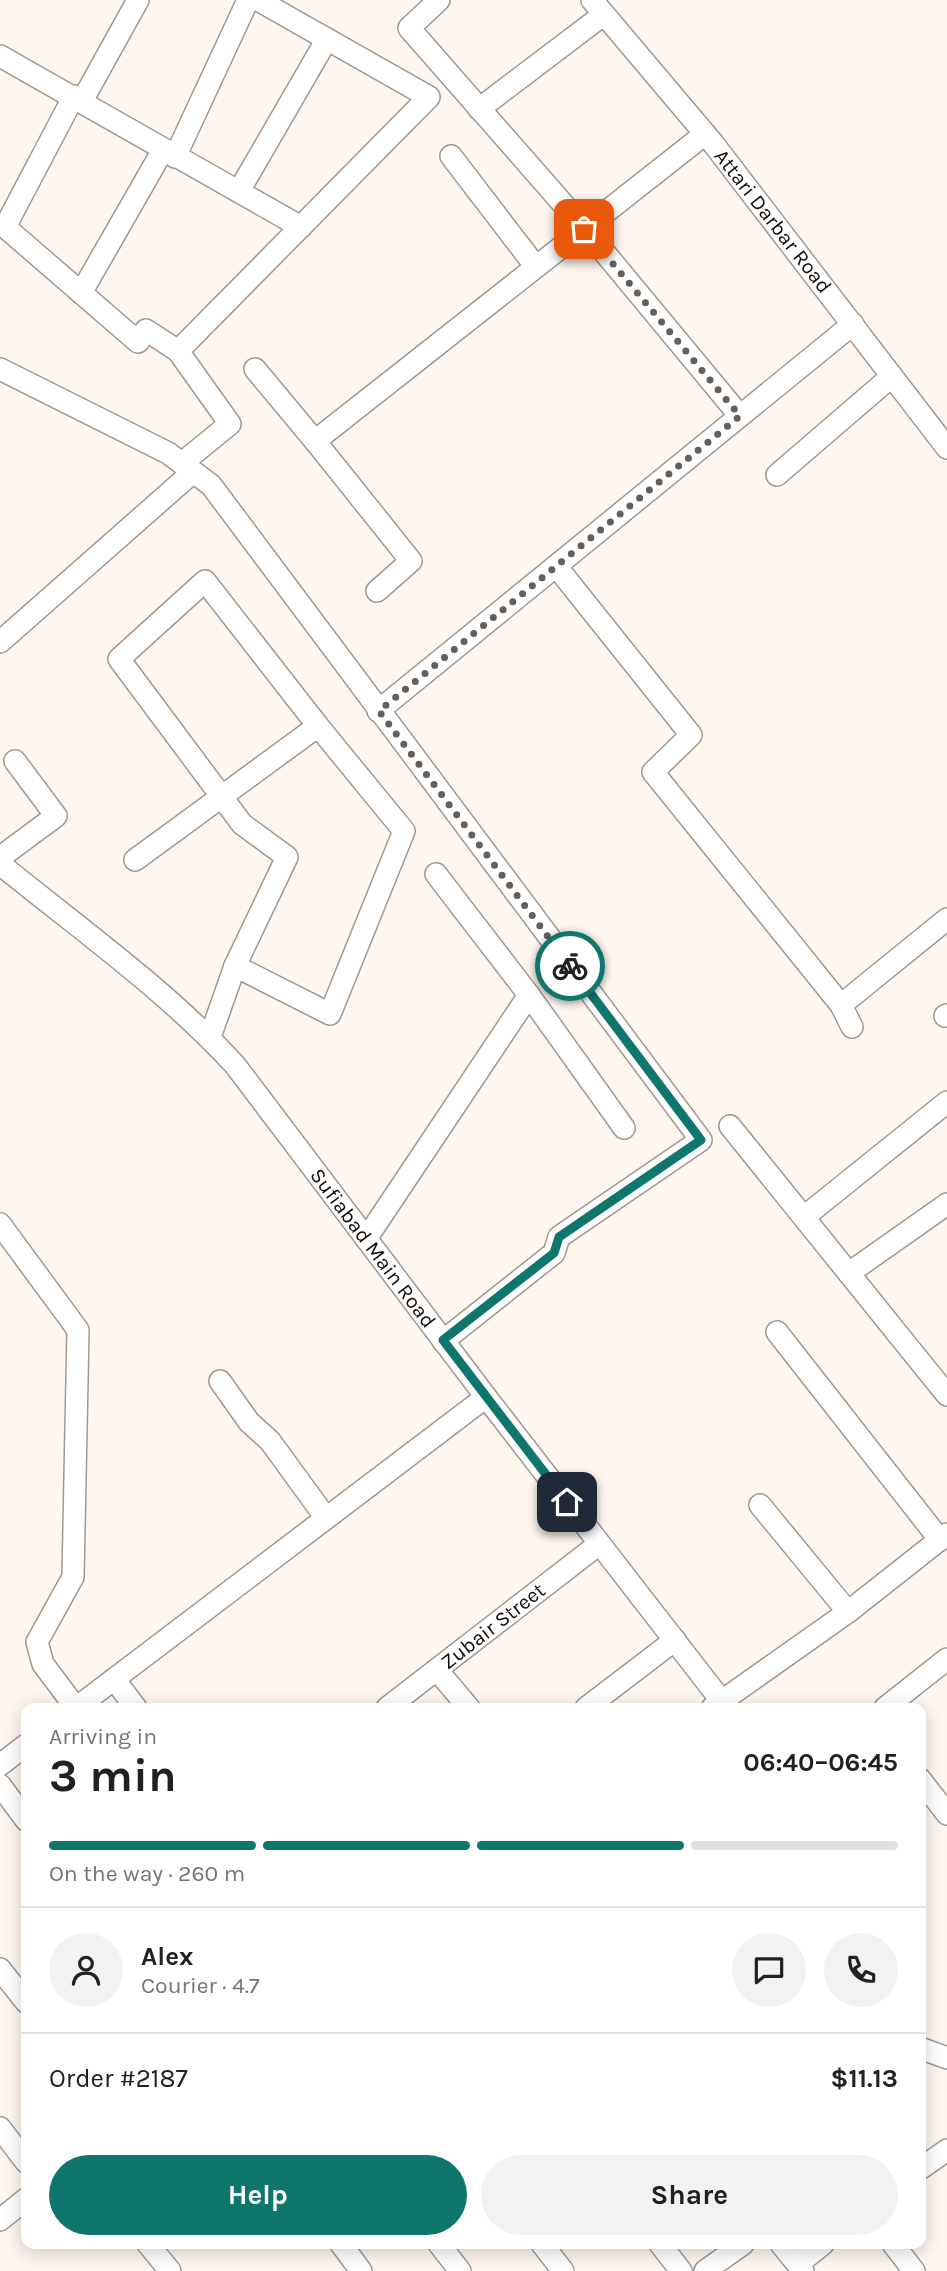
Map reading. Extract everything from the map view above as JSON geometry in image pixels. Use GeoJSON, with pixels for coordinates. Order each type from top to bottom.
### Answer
{"type":"FeatureCollection","features":[{"type":"Feature","properties":{"kind":"street"},"geometry":{"type":"LineString","coordinates":[[0,642],[188,467],[230,424],[178,351],[146,330],[138,342],[5,227],[138,0]]}},
{"type":"Feature","properties":{"kind":"street"},"geometry":{"type":"LineString","coordinates":[[81,293],[169,153],[248,0]]}},
{"type":"Feature","properties":{"kind":"street"},"geometry":{"type":"LineString","coordinates":[[178,351],[429,97],[258,0]]}},
{"type":"Feature","properties":{"kind":"street"},"geometry":{"type":"LineString","coordinates":[[439,0],[408,28],[584,229],[740,416]]}},
{"type":"Feature","properties":{"kind":"street"},"geometry":{"type":"LineString","coordinates":[[479,109],[598,7]]}},
{"type":"Feature","properties":{"kind":"street","name":"Attari Darbar Road"},"geometry":{"type":"LineString","coordinates":[[598,7],[705,134],[947,448]]}},
{"type":"Feature","properties":{"kind":"street"},"geometry":{"type":"LineString","coordinates":[[239,191],[327,39]]}},
{"type":"Feature","properties":{"kind":"street"},"geometry":{"type":"LineString","coordinates":[[0,56],[301,227]]}},
{"type":"Feature","properties":{"kind":"street"},"geometry":{"type":"LineString","coordinates":[[315,442],[705,134]]}},
{"type":"Feature","properties":{"kind":"street"},"geometry":{"type":"LineString","coordinates":[[451,156],[536,267]]}},
{"type":"Feature","properties":{"kind":"street"},"geometry":{"type":"LineString","coordinates":[[379,711],[853,324]]}},
{"type":"Feature","properties":{"kind":"street"},"geometry":{"type":"LineString","coordinates":[[0,369],[188,467],[211,485],[701,1140],[559,1237],[554,1253],[443,1340]]}},
{"type":"Feature","properties":{"kind":"street"},"geometry":{"type":"LineString","coordinates":[[255,369],[411,561],[377,591]]}},
{"type":"Feature","properties":{"kind":"street"},"geometry":{"type":"LineString","coordinates":[[777,475],[892,376]]}},
{"type":"Feature","properties":{"kind":"street"},"geometry":{"type":"LineString","coordinates":[[556,566],[691,736],[653,772],[841,1005],[852,1027]]}},
{"type":"Feature","properties":{"kind":"street"},"geometry":{"type":"LineString","coordinates":[[210,1037],[235,966],[288,857],[242,824],[119,659],[205,581],[404,831],[330,1014],[235,966]]}},
{"type":"Feature","properties":{"kind":"street"},"geometry":{"type":"LineString","coordinates":[[135,860],[223,799],[318,726]]}},
{"type":"Feature","properties":{"kind":"street"},"geometry":{"type":"LineString","coordinates":[[0,863],[6,853],[56,816],[15,761]]}},
{"type":"Feature","properties":{"kind":"street","name":"Sufiabad Main Road"},"geometry":{"type":"LineString","coordinates":[[0,863],[210,1037],[236,1065],[486,1397],[674,1640],[718,1703]]}},
{"type":"Feature","properties":{"kind":"street"},"geometry":{"type":"LineString","coordinates":[[436,874],[529,995],[624,1128]]}},
{"type":"Feature","properties":{"kind":"street"},"geometry":{"type":"LineString","coordinates":[[841,1005],[947,919]]}},
{"type":"Feature","properties":{"kind":"street"},"geometry":{"type":"LineString","coordinates":[[366,1238],[529,995]]}},
{"type":"Feature","properties":{"kind":"street"},"geometry":{"type":"LineString","coordinates":[[804,1217],[947,1102]]}},
{"type":"Feature","properties":{"kind":"street"},"geometry":{"type":"LineString","coordinates":[[730,1126],[947,1395]]}},
{"type":"Feature","properties":{"kind":"street"},"geometry":{"type":"LineString","coordinates":[[849,1273],[947,1204]]}},
{"type":"Feature","properties":{"kind":"street"},"geometry":{"type":"LineString","coordinates":[[0,1224],[78,1330],[74,1577],[37,1642],[43,1664],[72,1703]]}},
{"type":"Feature","properties":{"kind":"street"},"geometry":{"type":"LineString","coordinates":[[724,1703],[848,1612],[943,1537],[777,1332]]}},
{"type":"Feature","properties":{"kind":"street"},"geometry":{"type":"LineString","coordinates":[[219,1381],[249,1422],[270,1441],[326,1518]]}},
{"type":"Feature","properties":{"kind":"street"},"geometry":{"type":"LineString","coordinates":[[83,1703],[486,1397]]}},
{"type":"Feature","properties":{"kind":"street"},"geometry":{"type":"LineString","coordinates":[[760,1505],[848,1612]]}},
{"type":"Feature","properties":{"kind":"street","name":"Zubair Street"},"geometry":{"type":"LineString","coordinates":[[394,1703],[599,1544]]}},
{"type":"Feature","properties":{"kind":"street"},"geometry":{"type":"LineString","coordinates":[[592,1703],[674,1640]]}},
{"type":"Feature","properties":{"kind":"street"},"geometry":{"type":"LineString","coordinates":[[892,1703],[945,1664]]}},
{"type":"Feature","properties":{"kind":"street"},"geometry":{"type":"LineString","coordinates":[[437,1670],[465,1703]]}},
{"type":"Feature","properties":{"kind":"street"},"geometry":{"type":"LineString","coordinates":[[114,1679],[132,1703]]}},
{"type":"Feature","properties":{"kind":"street"},"geometry":{"type":"LineString","coordinates":[[0,1765],[21,1749]]}},
{"type":"Feature","properties":{"kind":"street"},"geometry":{"type":"LineString","coordinates":[[0,1785],[21,1813]]}},
{"type":"Feature","properties":{"kind":"street"},"geometry":{"type":"LineString","coordinates":[[926,1787],[947,1814]]}},
{"type":"Feature","properties":{"kind":"street"},"geometry":{"type":"LineString","coordinates":[[0,1969],[21,1996]]}},
{"type":"Feature","properties":{"kind":"street"},"geometry":{"type":"LineString","coordinates":[[926,2050],[947,2058]]}},
{"type":"Feature","properties":{"kind":"street"},"geometry":{"type":"LineString","coordinates":[[0,2128],[21,2155]]}},
{"type":"Feature","properties":{"kind":"street"},"geometry":{"type":"LineString","coordinates":[[926,2165],[947,2150]]}},
{"type":"Feature","properties":{"kind":"street"},"geometry":{"type":"LineString","coordinates":[[0,2220],[21,2203]]}},
{"type":"Feature","properties":{"kind":"street"},"geometry":{"type":"LineString","coordinates":[[152,2249],[170,2271]]}},
{"type":"Feature","properties":{"kind":"street"},"geometry":{"type":"LineString","coordinates":[[345,2249],[361,2271]]}},
{"type":"Feature","properties":{"kind":"street"},"geometry":{"type":"LineString","coordinates":[[443,2249],[460,2271]]}},
{"type":"Feature","properties":{"kind":"street"},"geometry":{"type":"LineString","coordinates":[[546,2249],[563,2271]]}},
{"type":"Feature","properties":{"kind":"street"},"geometry":{"type":"LineString","coordinates":[[664,2249],[681,2271]]}},
{"type":"Feature","properties":{"kind":"street"},"geometry":{"type":"LineString","coordinates":[[705,2271],[736,2249]]}},
{"type":"Feature","properties":{"kind":"street"},"geometry":{"type":"LineString","coordinates":[[785,2249],[801,2267],[819,2249]]}},
{"type":"Feature","properties":{"kind":"street"},"geometry":{"type":"LineString","coordinates":[[897,2249],[914,2271]]}},
{"type":"Feature","properties":{"kind":"way so far"},"geometry":{"type":"LineString","coordinates":[[570,966],[379,711],[740,416],[584,229]]}},
{"type":"Feature","properties":{"kind":"route"},"geometry":{"type":"LineString","coordinates":[[567,1502],[443,1340],[554,1253],[559,1237],[701,1140],[570,966]]}}]}
